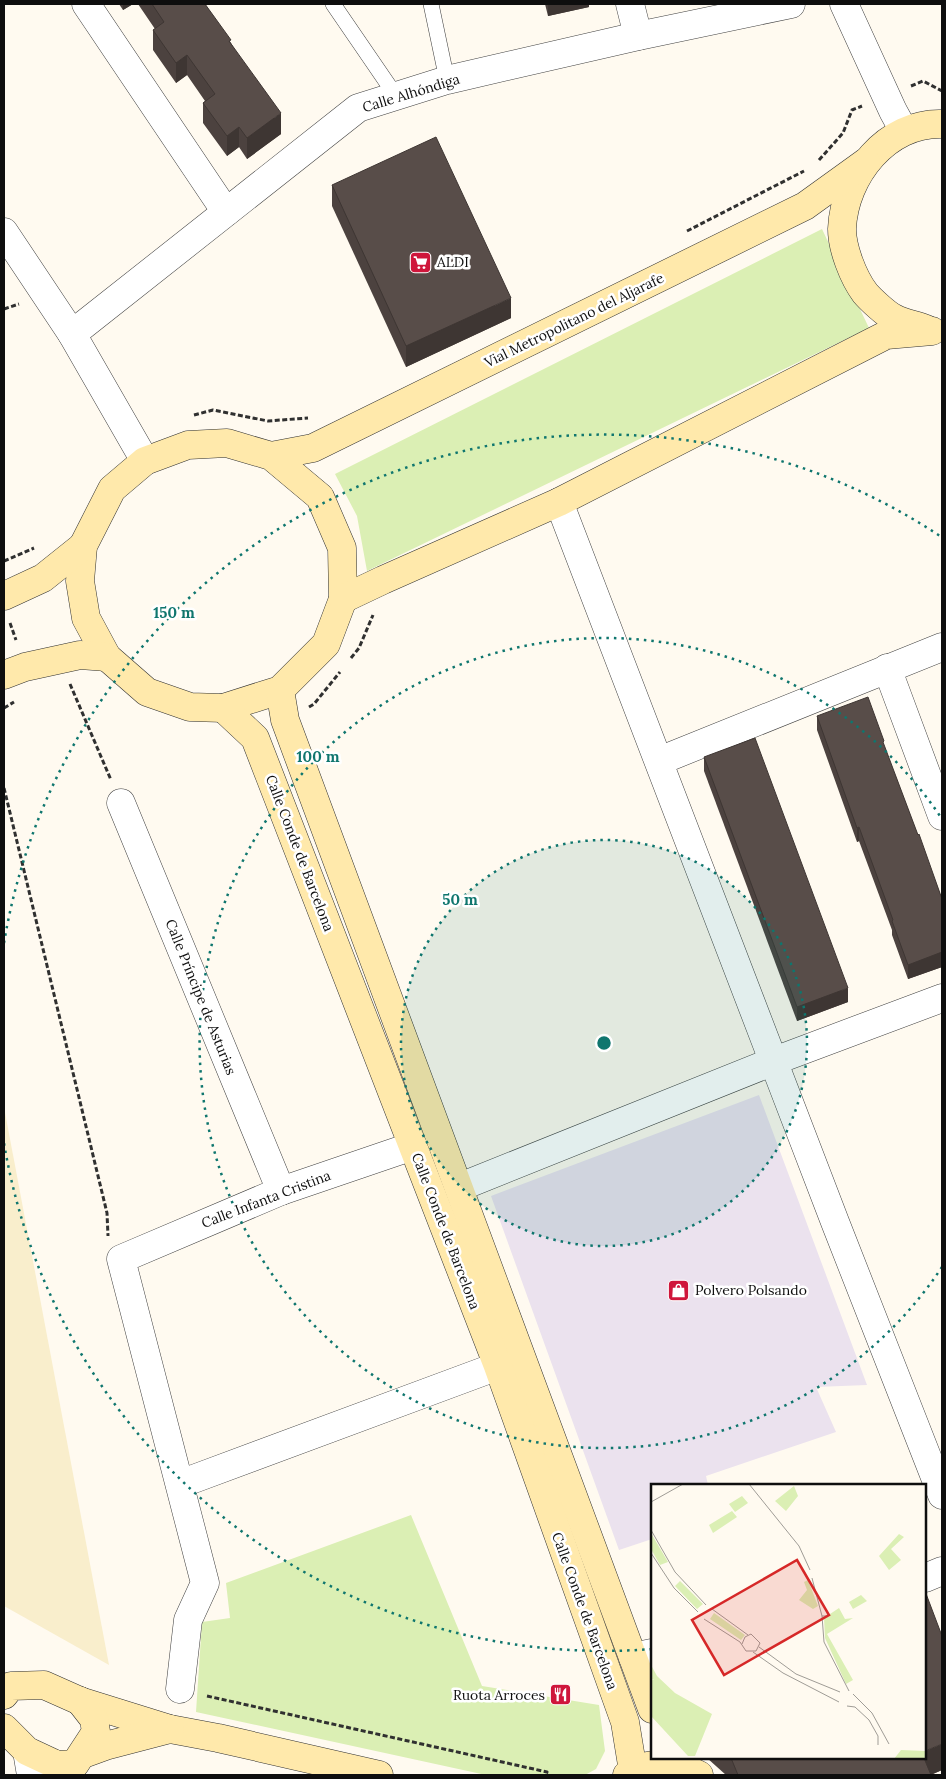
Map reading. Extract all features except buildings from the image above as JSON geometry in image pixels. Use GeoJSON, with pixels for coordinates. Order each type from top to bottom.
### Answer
{"type":"FeatureCollection","features":[{"type":"Feature","properties":{"kind":"main road","name":"Vial Metropolitano del Aljarafe"},"geometry":{"type":"LineString","coordinates":[[271,456],[314,448],[787,215],[805,206],[866,162],[889,141],[904,131],[942,124]]}},
{"type":"Feature","properties":{"kind":"main road","name":"Vial Metropolitano del Aljarafe"},"geometry":{"type":"LineString","coordinates":[[866,162],[848,193],[842,230],[849,265],[866,294],[893,317],[937,331]]}},
{"type":"Feature","properties":{"kind":"main road","name":"Vial Metropolitano del Aljarafe"},"geometry":{"type":"LineString","coordinates":[[343,599],[559,502],[886,335],[937,331]]}},
{"type":"Feature","properties":{"kind":"main road","name":"Vial Metropolitano del Aljarafe"},"geometry":{"type":"LineString","coordinates":[[227,443],[271,456],[320,497],[342,548],[343,599],[326,644],[280,690],[223,708],[190,707],[147,692],[107,657],[86,618],[80,581],[83,546],[112,489],[145,461],[188,445],[227,443]]}},
{"type":"Feature","properties":{"kind":"main road","name":"Vial Metropolitano del Aljarafe"},"geometry":{"type":"LineString","coordinates":[[7,608],[83,546]]}},
{"type":"Feature","properties":{"kind":"main road"},"geometry":{"type":"LineString","coordinates":[[14,671],[80,655],[107,657]]}},
{"type":"Feature","properties":{"kind":"main road","name":"Calle Conde de Barcelona"},"geometry":{"type":"LineString","coordinates":[[280,690],[285,720],[460,1187],[643,1655],[651,1704]]}},
{"type":"Feature","properties":{"kind":"main road","name":"Calle Conde de Barcelona"},"geometry":{"type":"LineString","coordinates":[[223,708],[255,738],[498,1366],[625,1722],[630,1773]]}},
{"type":"Feature","properties":{"kind":"main road"},"geometry":{"type":"LineString","coordinates":[[4,1666],[80,1701],[170,1729],[380,1775]]}},
{"type":"Feature","properties":{"kind":"main road"},"geometry":{"type":"LineString","coordinates":[[4,1695],[11,1686],[44,1685]]}},
{"type":"Feature","properties":{"kind":"main road"},"geometry":{"type":"LineString","coordinates":[[78,1764],[96,1732],[94,1719],[80,1701]]}},
{"type":"Feature","properties":{"kind":"main road"},"geometry":{"type":"LineString","coordinates":[[5,1727],[29,1763],[57,1765],[78,1764],[105,1746],[170,1729]]}},
{"type":"Feature","properties":{"kind":"main road"},"geometry":{"type":"LineString","coordinates":[[630,1773],[659,1764],[687,1767]]}},
{"type":"Feature","properties":{"kind":"street"},"geometry":{"type":"LineString","coordinates":[[86,4],[226,212]]}},
{"type":"Feature","properties":{"kind":"street"},"geometry":{"type":"LineString","coordinates":[[630,4],[638,36]]}},
{"type":"Feature","properties":{"kind":"street","name":"Calle Alhóndiga"},"geometry":{"type":"LineString","coordinates":[[72,334],[358,108],[447,80],[638,36],[791,4]]}},
{"type":"Feature","properties":{"kind":"street"},"geometry":{"type":"LineString","coordinates":[[844,4],[904,131]]}},
{"type":"Feature","properties":{"kind":"street"},"geometry":{"type":"LineString","coordinates":[[4,232],[72,334],[145,461]]}},
{"type":"Feature","properties":{"kind":"street"},"geometry":{"type":"LineString","coordinates":[[559,502],[942,1495]]}},
{"type":"Feature","properties":{"kind":"street"},"geometry":{"type":"LineString","coordinates":[[659,760],[942,646]]}},
{"type":"Feature","properties":{"kind":"street"},"geometry":{"type":"LineString","coordinates":[[887,668],[942,816]]}},
{"type":"Feature","properties":{"kind":"street","name":"Calle Príncipe de Asturias"},"geometry":{"type":"LineString","coordinates":[[120,803],[281,1191]]}},
{"type":"Feature","properties":{"kind":"street"},"geometry":{"type":"LineString","coordinates":[[460,1187],[774,1061],[942,998]]}},
{"type":"Feature","properties":{"kind":"street","name":"Calle Infanta Cristina"},"geometry":{"type":"LineString","coordinates":[[180,1484],[121,1259],[281,1191],[413,1146]]}},
{"type":"Feature","properties":{"kind":"street"},"geometry":{"type":"LineString","coordinates":[[180,1689],[188,1620],[205,1583],[180,1484],[498,1366]]}},
{"type":"Feature","properties":{"kind":"street"},"geometry":{"type":"LineString","coordinates":[[926,1578],[942,1571]]}},
{"type":"Feature","properties":{"kind":"lane"},"geometry":{"type":"LineString","coordinates":[[333,4],[396,96]]}},
{"type":"Feature","properties":{"kind":"lane"},"geometry":{"type":"LineString","coordinates":[[431,4],[447,80]]}},
{"type":"Feature","properties":{"kind":"path"},"geometry":{"type":"LineString","coordinates":[[814,165],[843,133],[852,110],[924,81],[942,91]]}},
{"type":"Feature","properties":{"kind":"path"},"geometry":{"type":"LineString","coordinates":[[679,235],[808,169]]}},
{"type":"Feature","properties":{"kind":"path"},"geometry":{"type":"LineString","coordinates":[[188,417],[213,410],[268,421],[311,418]]}},
{"type":"Feature","properties":{"kind":"path"},"geometry":{"type":"LineString","coordinates":[[4,561],[37,547]]}},
{"type":"Feature","properties":{"kind":"path"},"geometry":{"type":"LineString","coordinates":[[7,608],[14,671]]}},
{"type":"Feature","properties":{"kind":"path"},"geometry":{"type":"LineString","coordinates":[[68,679],[120,803]]}},
{"type":"Feature","properties":{"kind":"path"},"geometry":{"type":"LineString","coordinates":[[180,1689],[225,1701],[547,1772],[546,1775]]}},
{"type":"Feature","properties":{"kind":"shaded area","name":"Polvero Polsando"},"geometry":{"type":"Polygon","coordinates":[[[759,1095],[867,1385],[816,1387],[836,1432],[706,1476],[708,1484],[651,1484],[651,1539],[619,1550],[491,1196],[759,1095]]]}},
{"type":"Feature","properties":{"kind":"shaded area"},"geometry":{"type":"Polygon","coordinates":[[[4,1107],[109,1665],[4,1606],[4,1107]]]}},
{"type":"Feature","properties":{"kind":"green space"},"geometry":{"type":"Polygon","coordinates":[[[822,229],[869,328],[367,571],[357,516],[335,474],[822,229]]]}},
{"type":"Feature","properties":{"kind":"green space"},"geometry":{"type":"Polygon","coordinates":[[[411,1515],[482,1686],[599,1705],[605,1751],[596,1769],[585,1775],[486,1775],[196,1712],[202,1622],[230,1618],[226,1583],[411,1515]]]}},
{"type":"Feature","properties":{"kind":"place","name":"ALDI"},"geometry":{"type":"Point","coordinates":[421,262]}},
{"type":"Feature","properties":{"kind":"place","name":"Polvero Polsando"},"geometry":{"type":"Point","coordinates":[679,1290]}},
{"type":"Feature","properties":{"kind":"place","name":"Ruota Arroces"},"geometry":{"type":"Point","coordinates":[561,1695]}}]}
